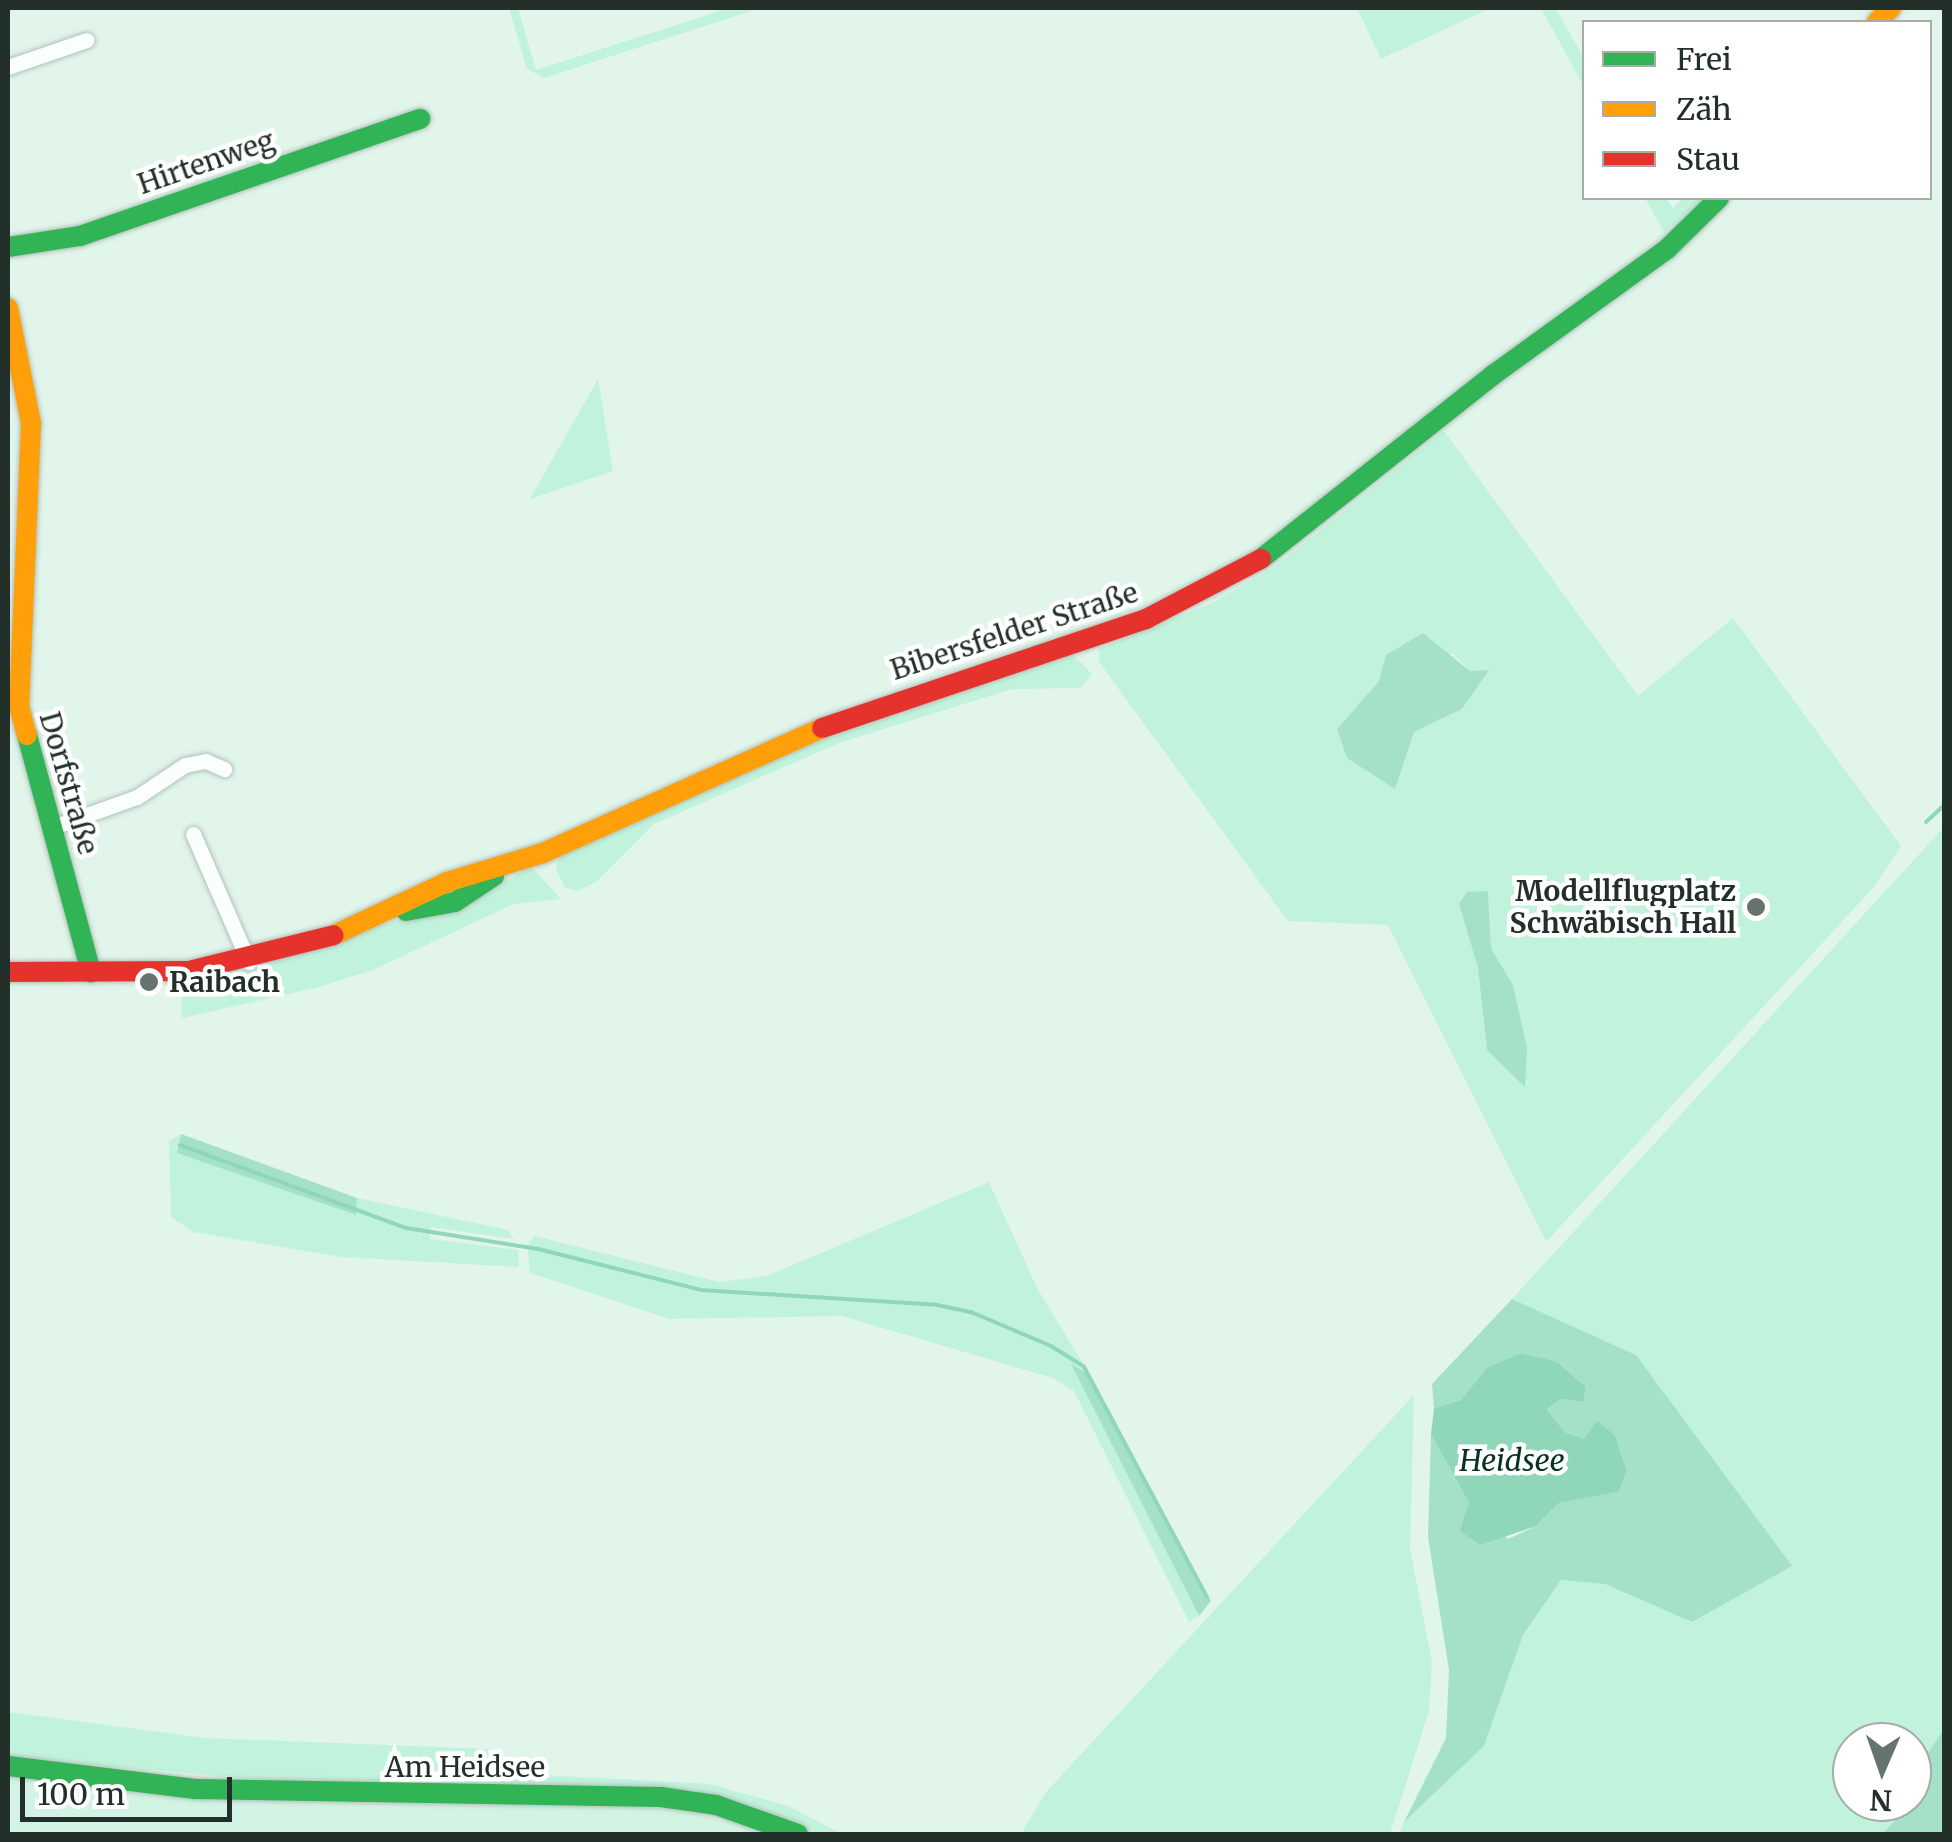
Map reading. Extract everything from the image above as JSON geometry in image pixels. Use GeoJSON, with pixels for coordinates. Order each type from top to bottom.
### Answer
{"type":"FeatureCollection","features":[{"type":"Feature","properties":{"kind":"street"},"geometry":{"type":"LineString","coordinates":[[8,68],[87,40]]}},
{"type":"Feature","properties":{"kind":"street","name":"Hirtenweg"},"geometry":{"type":"LineString","coordinates":[[8,247],[80,236],[420,120]]}},
{"type":"Feature","properties":{"kind":"street","name":"Bibersfelder Straße"},"geometry":{"type":"LineString","coordinates":[[8,972],[91,972],[249,962],[390,914],[455,902],[508,867],[861,711],[1146,619],[1259,560],[1304,528],[1543,338],[1667,249],[1717,200]]}},
{"type":"Feature","properties":{"kind":"street","name":"Dorfstraße"},"geometry":{"type":"LineString","coordinates":[[8,308],[31,424],[32,502],[16,687],[27,748],[53,827],[91,972]]}},
{"type":"Feature","properties":{"kind":"street"},"geometry":{"type":"LineString","coordinates":[[53,827],[137,798],[185,764],[206,761],[224,769]]}},
{"type":"Feature","properties":{"kind":"street"},"geometry":{"type":"LineString","coordinates":[[193,834],[249,962]]}},
{"type":"Feature","properties":{"kind":"street","name":"Am Heidsee"},"geometry":{"type":"LineString","coordinates":[[8,1766],[196,1789],[661,1797],[716,1805],[798,1834]]}},
{"type":"Feature","properties":{"kind":"shaded area"},"geometry":{"type":"Polygon","coordinates":[[[509,8],[518,8],[536,70],[729,8],[760,8],[544,78],[527,69],[509,8]]]}},
{"type":"Feature","properties":{"kind":"shaded area"},"geometry":{"type":"Polygon","coordinates":[[[1357,8],[1491,8],[1381,59],[1357,8]]]}},
{"type":"Feature","properties":{"kind":"shaded area"},"geometry":{"type":"Polygon","coordinates":[[[1541,8],[1555,8],[1582,55],[1582,83],[1541,8]]]}},
{"type":"Feature","properties":{"kind":"shaded area"},"geometry":{"type":"Polygon","coordinates":[[[1646,200],[1667,200],[1673,208],[1681,200],[1704,200],[1664,232],[1646,200]]]}},
{"type":"Feature","properties":{"kind":"shaded area"},"geometry":{"type":"Polygon","coordinates":[[[598,379],[613,471],[530,499],[598,379]]]}},
{"type":"Feature","properties":{"kind":"shaded area"},"geometry":{"type":"Polygon","coordinates":[[[1444,431],[1638,696],[1733,618],[1901,846],[1874,887],[1546,1242],[1388,925],[1288,921],[1099,662],[1099,649],[1212,603],[1276,566],[1444,431]],[[1452,653],[1379,681],[1337,729],[1414,732],[1462,709],[1488,670],[1470,671],[1452,653]],[[1488,891],[1459,904],[1478,968],[1487,1050],[1527,1047],[1513,985],[1491,948],[1488,891]]]}},
{"type":"Feature","properties":{"kind":"shaded area"},"geometry":{"type":"Polygon","coordinates":[[[1423,633],[1470,671],[1489,670],[1462,709],[1414,732],[1395,789],[1347,758],[1337,729],[1379,681],[1386,655],[1423,633]]]}},
{"type":"Feature","properties":{"kind":"shaded area"},"geometry":{"type":"Polygon","coordinates":[[[1072,653],[1092,674],[1080,688],[1012,689],[839,743],[654,824],[596,882],[577,891],[565,888],[556,870],[560,854],[796,744],[1072,653]]]}},
{"type":"Feature","properties":{"kind":"shaded area"},"geometry":{"type":"Polygon","coordinates":[[[1944,827],[1944,1729],[1932,1748],[1932,1722],[1832,1722],[1832,1822],[1893,1822],[1882,1834],[1399,1834],[1404,1822],[1484,1746],[1523,1635],[1561,1580],[1605,1584],[1692,1622],[1636,1355],[1512,1299],[1944,827]]]}},
{"type":"Feature","properties":{"kind":"shaded area"},"geometry":{"type":"Polygon","coordinates":[[[531,867],[561,899],[513,904],[373,970],[319,987],[182,1018],[181,979],[466,902],[531,867]]]}},
{"type":"Feature","properties":{"kind":"shaded area"},"geometry":{"type":"Polygon","coordinates":[[[1488,891],[1491,948],[1513,985],[1527,1047],[1525,1087],[1487,1050],[1478,968],[1459,904],[1467,892],[1488,891]]]}},
{"type":"Feature","properties":{"kind":"shaded area"},"geometry":{"type":"Polygon","coordinates":[[[181,1134],[178,1153],[356,1215],[357,1198],[508,1230],[514,1239],[431,1227],[430,1239],[518,1250],[519,1267],[342,1257],[193,1232],[171,1217],[169,1141],[181,1134]]]}},
{"type":"Feature","properties":{"kind":"shaded area"},"geometry":{"type":"Polygon","coordinates":[[[181,1134],[357,1198],[356,1215],[177,1153],[181,1134]]]}},
{"type":"Feature","properties":{"kind":"shaded area"},"geometry":{"type":"Polygon","coordinates":[[[989,1182],[1037,1288],[1090,1375],[1072,1366],[1199,1616],[1189,1622],[1074,1391],[1053,1378],[842,1316],[670,1319],[530,1273],[527,1245],[534,1236],[719,1282],[767,1276],[989,1182]]]}},
{"type":"Feature","properties":{"kind":"shaded area"},"geometry":{"type":"Polygon","coordinates":[[[1512,1299],[1636,1355],[1792,1566],[1692,1622],[1605,1584],[1561,1580],[1523,1635],[1484,1746],[1404,1822],[1446,1738],[1449,1670],[1428,1537],[1431,1434],[1470,1502],[1508,1539],[1536,1526],[1559,1503],[1617,1492],[1627,1471],[1615,1435],[1597,1422],[1584,1439],[1563,1432],[1547,1408],[1560,1399],[1582,1402],[1586,1387],[1556,1361],[1521,1353],[1487,1367],[1461,1400],[1434,1408],[1432,1384],[1512,1299]]]}},
{"type":"Feature","properties":{"kind":"shaded area"},"geometry":{"type":"Polygon","coordinates":[[[1071,1364],[1090,1375],[1211,1601],[1199,1616],[1071,1364]]]}},
{"type":"Feature","properties":{"kind":"shaded area"},"geometry":{"type":"Polygon","coordinates":[[[1414,1395],[1410,1549],[1432,1662],[1429,1711],[1390,1834],[1021,1834],[1046,1792],[1414,1395]]]}},
{"type":"Feature","properties":{"kind":"shaded area"},"geometry":{"type":"Polygon","coordinates":[[[8,1712],[206,1738],[488,1749],[487,1772],[711,1784],[788,1806],[842,1834],[818,1834],[748,1804],[657,1786],[307,1783],[8,1758],[8,1712]]]}},
{"type":"Feature","properties":{"kind":"shaded area"},"geometry":{"type":"Polygon","coordinates":[[[1944,1729],[1944,1834],[1882,1834],[1893,1822],[1932,1822],[1932,1747],[1944,1729]]]}},
{"type":"Feature","properties":{"kind":"shaded area"},"geometry":{"type":"Polygon","coordinates":[[[8,1774],[674,1808],[774,1834],[8,1834],[8,1774]]]}},
{"type":"Feature","properties":{"kind":"water","name":"Heidsee"},"geometry":{"type":"Polygon","coordinates":[[[1521,1353],[1556,1361],[1586,1387],[1583,1402],[1560,1399],[1547,1409],[1564,1432],[1584,1439],[1597,1421],[1615,1435],[1627,1471],[1618,1492],[1559,1503],[1536,1526],[1480,1545],[1460,1531],[1469,1502],[1431,1434],[1434,1408],[1461,1400],[1487,1367],[1521,1353]]]}},
{"type":"Feature","properties":{"kind":"waterway"},"geometry":{"type":"LineString","coordinates":[[1926,822],[1944,805]]}},
{"type":"Feature","properties":{"kind":"waterway"},"geometry":{"type":"LineString","coordinates":[[180,1145],[406,1228],[538,1249],[701,1290],[937,1305],[971,1312],[1051,1346],[1084,1367],[1207,1597]]}},
{"type":"Feature","properties":{"kind":"traffic: fast"},"geometry":{"type":"LineString","coordinates":[[8,247],[80,236],[420,119]]}},
{"type":"Feature","properties":{"kind":"traffic: fast"},"geometry":{"type":"LineString","coordinates":[[1261,559],[1493,375],[1667,249],[1717,200]]}},
{"type":"Feature","properties":{"kind":"traffic: fast"},"geometry":{"type":"LineString","coordinates":[[27,735],[91,973]]}},
{"type":"Feature","properties":{"kind":"traffic: fast"},"geometry":{"type":"LineString","coordinates":[[406,911],[455,902],[494,876]]}},
{"type":"Feature","properties":{"kind":"traffic: fast"},"geometry":{"type":"LineString","coordinates":[[8,1766],[196,1789],[661,1797],[716,1805],[798,1834]]}},
{"type":"Feature","properties":{"kind":"traffic: slow"},"geometry":{"type":"LineString","coordinates":[[1879,20],[1891,8]]}},
{"type":"Feature","properties":{"kind":"traffic: slow"},"geometry":{"type":"LineString","coordinates":[[8,308],[31,423],[19,706],[27,735]]}},
{"type":"Feature","properties":{"kind":"traffic: slow"},"geometry":{"type":"LineString","coordinates":[[334,935],[447,882],[543,853],[822,728]]}},
{"type":"Feature","properties":{"kind":"traffic: jam"},"geometry":{"type":"LineString","coordinates":[[822,728],[1146,619],[1261,559]]}},
{"type":"Feature","properties":{"kind":"traffic: jam"},"geometry":{"type":"LineString","coordinates":[[8,972],[189,971],[334,935]]}},
{"type":"Feature","properties":{"kind":"place","name":"Modellflugplatz Schwäbisch Hall"},"geometry":{"type":"Point","coordinates":[1756,907]}},
{"type":"Feature","properties":{"kind":"place","name":"Raibach"},"geometry":{"type":"Point","coordinates":[149,982]}}]}
